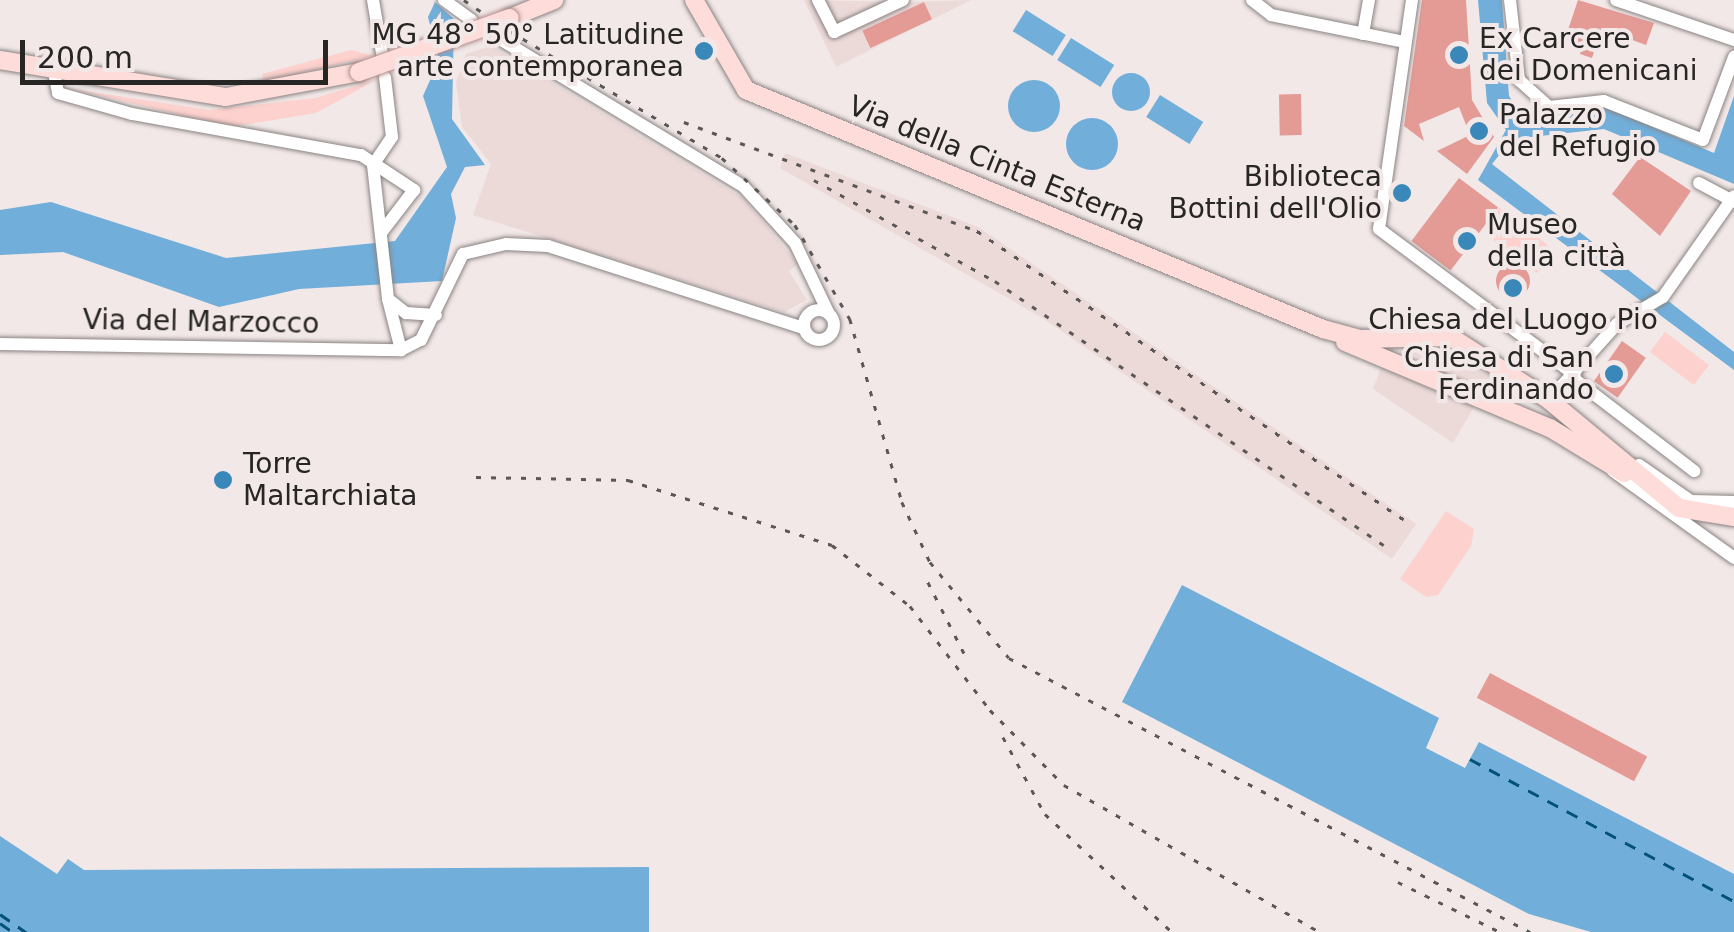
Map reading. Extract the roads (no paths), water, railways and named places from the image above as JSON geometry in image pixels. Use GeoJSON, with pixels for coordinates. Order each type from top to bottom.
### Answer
{"type":"FeatureCollection","features":[{"type":"Feature","properties":{"kind":"main road","name":"Via della Cinta Esterna"},"geometry":{"type":"LineString","coordinates":[[694,0],[746,90],[1323,329],[1550,428],[1595,458],[1710,519],[1734,517]]}},
{"type":"Feature","properties":{"kind":"main road"},"geometry":{"type":"LineString","coordinates":[[0,60],[54,72],[226,97],[359,72],[553,1]]}},
{"type":"Feature","properties":{"kind":"main road","name":"Via della Cinta Esterna"},"geometry":{"type":"LineString","coordinates":[[1323,329],[1386,336],[1452,337],[1553,403],[1650,486]]}},
{"type":"Feature","properties":{"kind":"street"},"geometry":{"type":"LineString","coordinates":[[373,0],[382,53]]}},
{"type":"Feature","properties":{"kind":"street"},"geometry":{"type":"LineString","coordinates":[[444,0],[472,20]]}},
{"type":"Feature","properties":{"kind":"street"},"geometry":{"type":"LineString","coordinates":[[818,0],[834,32],[903,0]]}},
{"type":"Feature","properties":{"kind":"street"},"geometry":{"type":"LineString","coordinates":[[1252,0],[1271,15],[1405,42]]}},
{"type":"Feature","properties":{"kind":"street"},"geometry":{"type":"LineString","coordinates":[[1271,15],[1274,0]]}},
{"type":"Feature","properties":{"kind":"street"},"geometry":{"type":"LineString","coordinates":[[1363,34],[1368,0]]}},
{"type":"Feature","properties":{"kind":"street"},"geometry":{"type":"LineString","coordinates":[[1412,0],[1379,229],[1694,471]]}},
{"type":"Feature","properties":{"kind":"street"},"geometry":{"type":"LineString","coordinates":[[1510,0],[1516,71],[1535,102],[1604,101],[1703,140],[1734,57]]}},
{"type":"Feature","properties":{"kind":"street"},"geometry":{"type":"LineString","coordinates":[[1623,1],[1734,40]]}},
{"type":"Feature","properties":{"kind":"street"},"geometry":{"type":"LineString","coordinates":[[401,350],[436,315],[463,254],[506,244],[548,246],[804,328],[814,340],[828,338],[829,314],[815,282],[780,223],[743,186],[495,36]]}},
{"type":"Feature","properties":{"kind":"street"},"geometry":{"type":"LineString","coordinates":[[54,72],[58,93],[214,134],[355,152],[414,190],[381,234]]}},
{"type":"Feature","properties":{"kind":"street"},"geometry":{"type":"LineString","coordinates":[[385,77],[392,142],[372,165],[387,292],[401,350]]}},
{"type":"Feature","properties":{"kind":"street"},"geometry":{"type":"LineString","coordinates":[[1553,403],[1643,306],[1662,296],[1733,200],[1699,183]]}},
{"type":"Feature","properties":{"kind":"street"},"geometry":{"type":"LineString","coordinates":[[804,328],[811,312],[815,282]]}},
{"type":"Feature","properties":{"kind":"street"},"geometry":{"type":"LineString","coordinates":[[387,292],[406,313],[436,315]]}},
{"type":"Feature","properties":{"kind":"street"},"geometry":{"type":"LineString","coordinates":[[811,312],[829,314]]}},
{"type":"Feature","properties":{"kind":"street"},"geometry":{"type":"LineString","coordinates":[[1382,358],[1386,336]]}},
{"type":"Feature","properties":{"kind":"street","name":"Via del Marzocco"},"geometry":{"type":"LineString","coordinates":[[0,344],[401,350]]}},
{"type":"Feature","properties":{"kind":"street","name":"Via della Cinta Esterna"},"geometry":{"type":"LineString","coordinates":[[1593,434],[1691,501],[1734,502]]}},
{"type":"Feature","properties":{"kind":"street","name":"Via della Cinta Esterna"},"geometry":{"type":"LineString","coordinates":[[1595,458],[1734,558]]}},
{"type":"Feature","properties":{"kind":"water"},"geometry":{"type":"Polygon","coordinates":[[[1478,0],[1502,0],[1509,96],[1524,118],[1607,108],[1714,153],[1734,96],[1734,184],[1604,129],[1512,139],[1492,164],[1734,352],[1734,370],[1478,180],[1506,130],[1487,103],[1478,0]]]}},
{"type":"Feature","properties":{"kind":"water"},"geometry":{"type":"Polygon","coordinates":[[[435,2],[454,19],[452,119],[485,165],[465,167],[451,194],[456,218],[442,281],[299,289],[219,307],[63,252],[0,255],[0,210],[51,202],[226,258],[395,241],[447,167],[423,96],[439,60],[428,17],[435,2]]]}},
{"type":"Feature","properties":{"kind":"water"},"geometry":{"type":"Polygon","coordinates":[[[1026,10],[1066,35],[1053,56],[1013,31],[1026,10]]]}},
{"type":"Feature","properties":{"kind":"water"},"geometry":{"type":"Polygon","coordinates":[[[1071,38],[1114,65],[1100,87],[1057,60],[1071,38]]]}},
{"type":"Feature","properties":{"kind":"water"},"geometry":{"type":"Polygon","coordinates":[[[1131,73],[1144,79],[1150,92],[1144,105],[1131,111],[1118,105],[1112,92],[1118,79],[1131,73]]]}},
{"type":"Feature","properties":{"kind":"water"},"geometry":{"type":"Polygon","coordinates":[[[1034,80],[1052,88],[1060,106],[1052,124],[1034,132],[1016,124],[1008,106],[1016,88],[1034,80]]]}},
{"type":"Feature","properties":{"kind":"water"},"geometry":{"type":"Polygon","coordinates":[[[1160,95],[1203,122],[1189,144],[1146,117],[1160,95]]]}},
{"type":"Feature","properties":{"kind":"water"},"geometry":{"type":"Polygon","coordinates":[[[1092,118],[1110,126],[1118,144],[1110,162],[1092,170],[1074,162],[1066,144],[1074,126],[1092,118]]]}},
{"type":"Feature","properties":{"kind":"water"},"geometry":{"type":"Polygon","coordinates":[[[1182,585],[1439,718],[1426,748],[1465,768],[1479,742],[1734,874],[1734,932],[1591,932],[1529,914],[1122,702],[1182,585]]]}},
{"type":"Feature","properties":{"kind":"water"},"geometry":{"type":"Polygon","coordinates":[[[0,836],[57,874],[68,859],[84,870],[649,867],[649,932],[0,932],[0,836]]]}},
{"type":"Feature","properties":{"kind":"railway"},"geometry":{"type":"LineString","coordinates":[[464,0],[486,15]]}},
{"type":"Feature","properties":{"kind":"railway"},"geometry":{"type":"LineString","coordinates":[[510,31],[722,158],[795,225],[850,319],[902,502],[930,562],[1009,658],[1530,932]]}},
{"type":"Feature","properties":{"kind":"railway"},"geometry":{"type":"LineString","coordinates":[[684,122],[977,231],[1409,523]]}},
{"type":"Feature","properties":{"kind":"railway"},"geometry":{"type":"LineString","coordinates":[[814,180],[995,281],[1390,549]]}},
{"type":"Feature","properties":{"kind":"railway"},"geometry":{"type":"LineString","coordinates":[[476,477],[628,480],[832,545],[910,606],[990,710],[1064,785],[1320,932]]}},
{"type":"Feature","properties":{"kind":"railway"},"geometry":{"type":"LineString","coordinates":[[928,582],[964,653]]}},
{"type":"Feature","properties":{"kind":"railway"},"geometry":{"type":"LineString","coordinates":[[1003,737],[1045,814],[1172,932]]}},
{"type":"Feature","properties":{"kind":"railway"},"geometry":{"type":"LineString","coordinates":[[1398,882],[1500,932]]}},
{"type":"Feature","properties":{"kind":"place","name":"MG 48° 50° Latitudine arte contemporanea"},"geometry":{"type":"Point","coordinates":[704,51]}},
{"type":"Feature","properties":{"kind":"place","name":"Ex Carcere dei Domenicani"},"geometry":{"type":"Point","coordinates":[1459,55]}},
{"type":"Feature","properties":{"kind":"place","name":"Palazzo del Refugio"},"geometry":{"type":"Point","coordinates":[1479,131]}},
{"type":"Feature","properties":{"kind":"place","name":"Biblioteca Bottini dell'Olio"},"geometry":{"type":"Point","coordinates":[1402,193]}},
{"type":"Feature","properties":{"kind":"place","name":"Museo della città"},"geometry":{"type":"Point","coordinates":[1467,241]}},
{"type":"Feature","properties":{"kind":"place","name":"Chiesa del Luogo Pio"},"geometry":{"type":"Point","coordinates":[1513,288]}},
{"type":"Feature","properties":{"kind":"place","name":"Chiesa di San Ferdinando"},"geometry":{"type":"Point","coordinates":[1614,374]}},
{"type":"Feature","properties":{"kind":"place","name":"Torre Maltarchiata"},"geometry":{"type":"Point","coordinates":[223,480]}}]}
